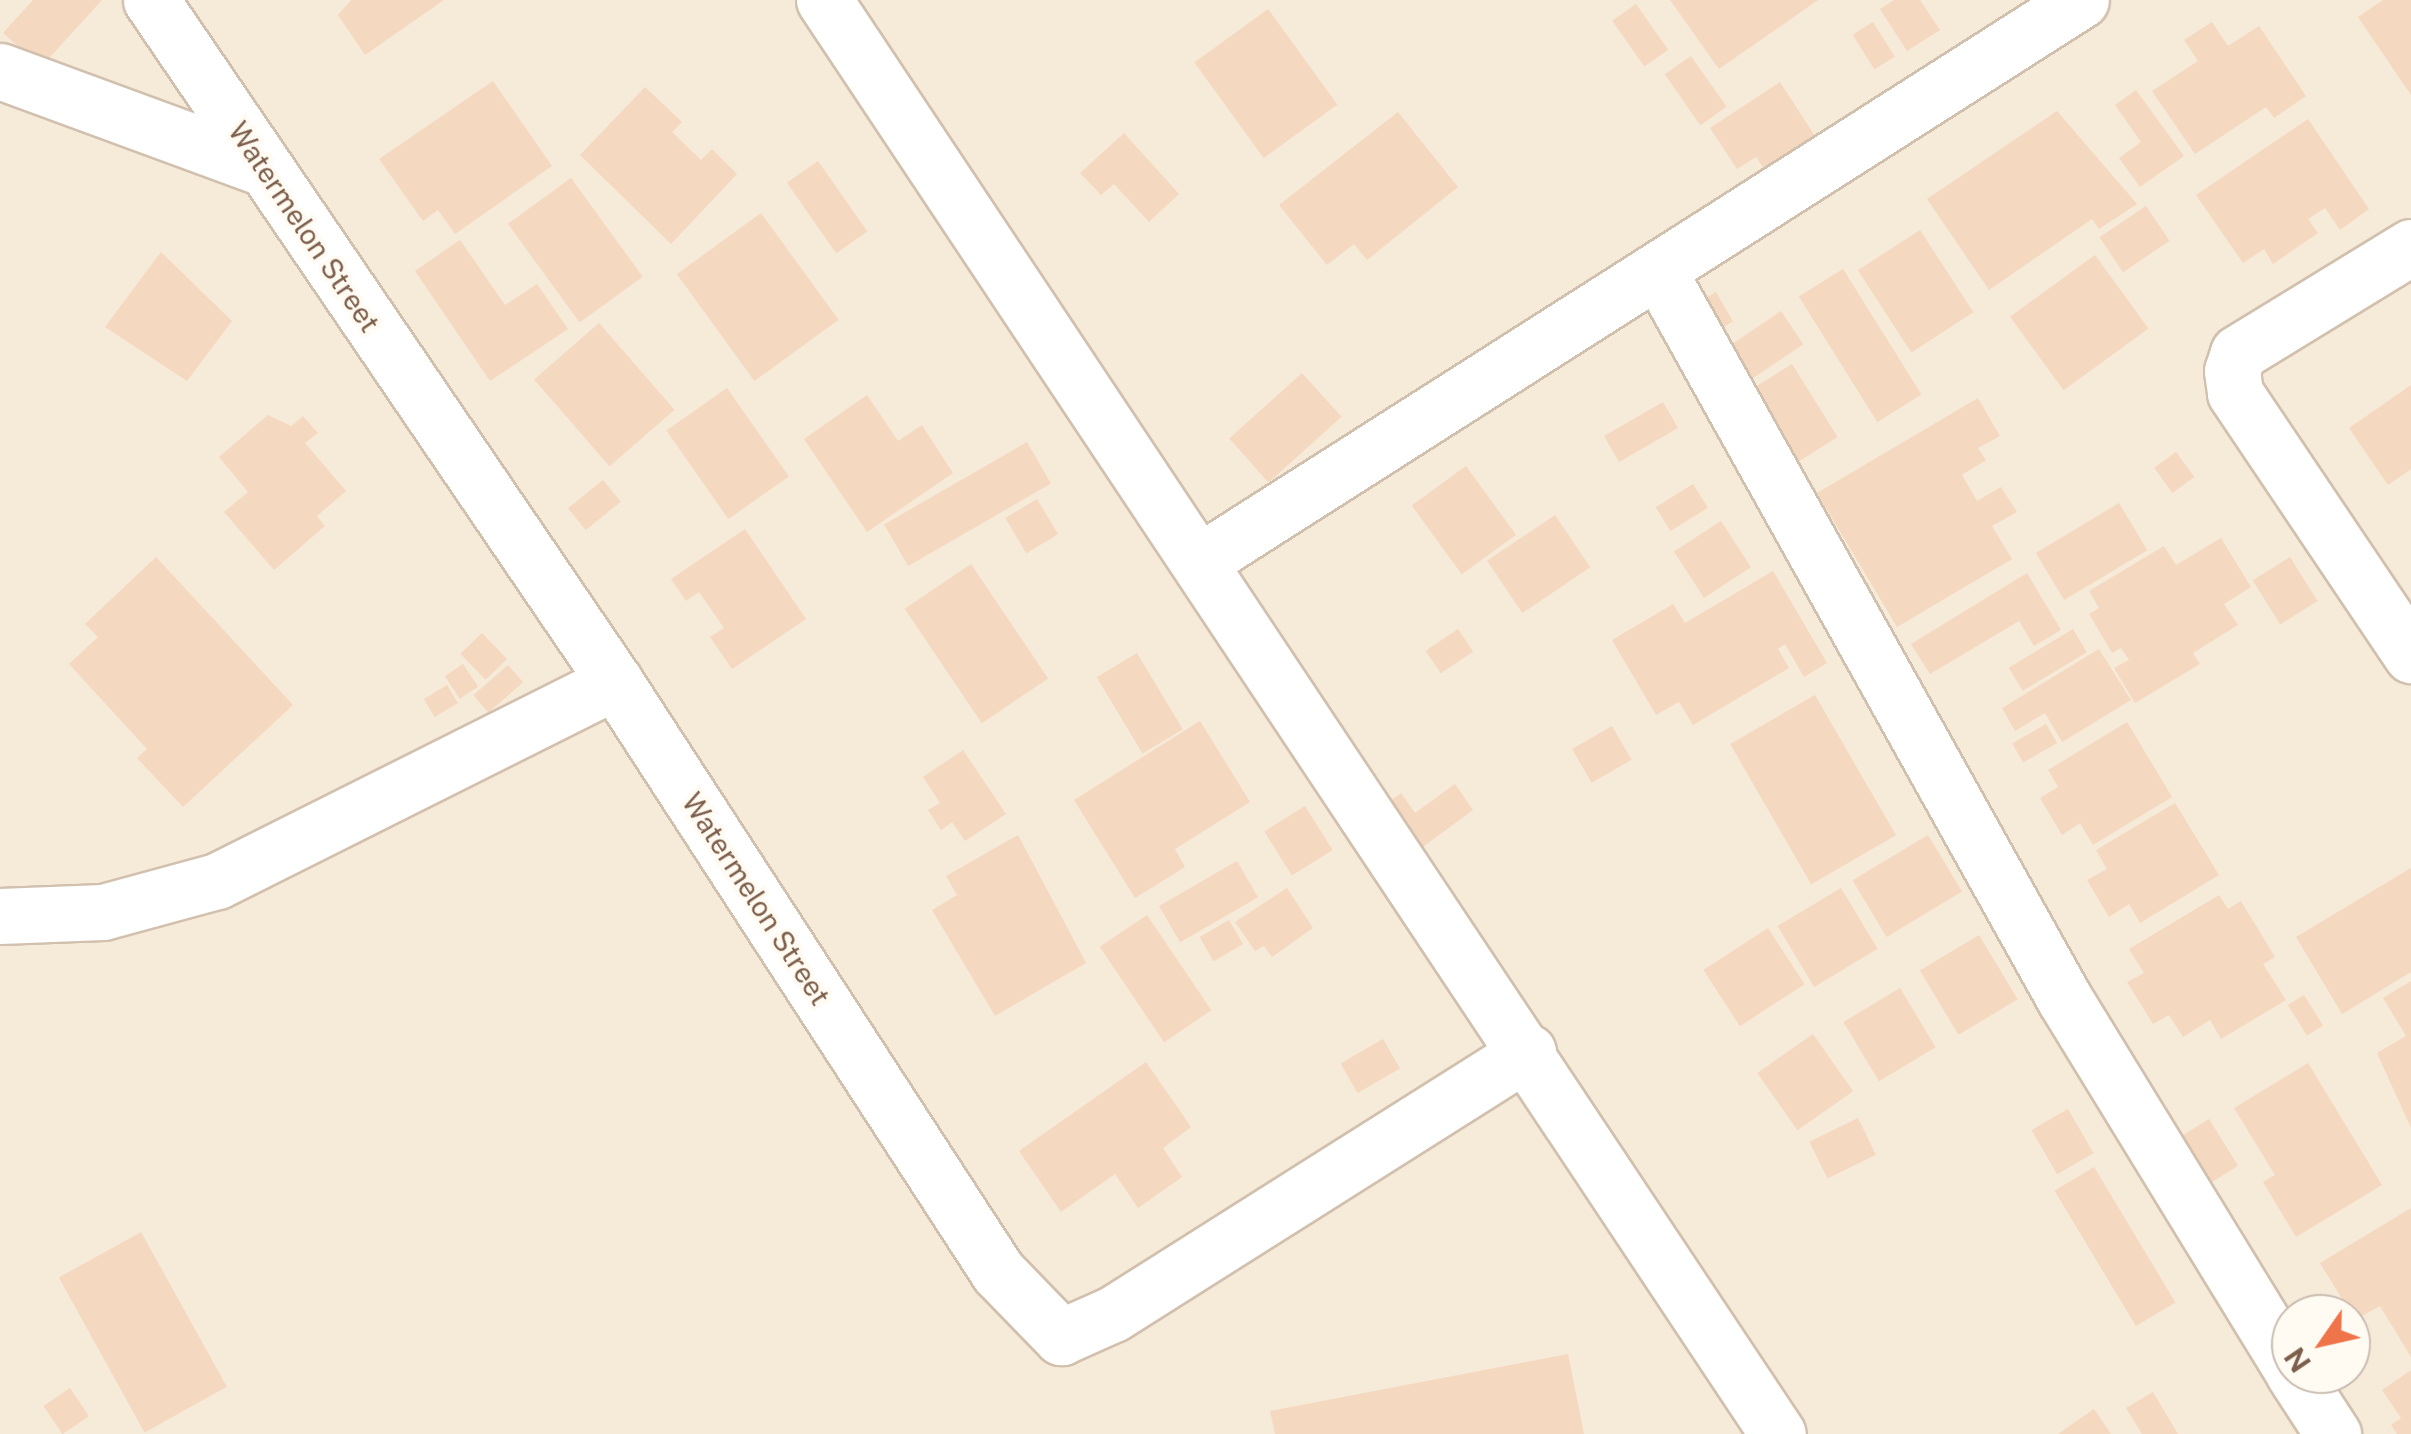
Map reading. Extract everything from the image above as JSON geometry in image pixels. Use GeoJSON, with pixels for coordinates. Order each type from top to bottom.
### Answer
{"type":"FeatureCollection","features":[{"type":"Feature","properties":{"kind":"street","name":"Watermelon Street"},"geometry":{"type":"LineString","coordinates":[[151,0],[615,682],[998,1272],[1060,1337],[1114,1314],[1528,1052]]}},
{"type":"Feature","properties":{"kind":"street"},"geometry":{"type":"LineString","coordinates":[[824,0],[1202,560],[1778,1434]]}},
{"type":"Feature","properties":{"kind":"street"},"geometry":{"type":"LineString","coordinates":[[1202,560],[1660,274],[2055,7]]}},
{"type":"Feature","properties":{"kind":"street"},"geometry":{"type":"LineString","coordinates":[[0,70],[263,168]]}},
{"type":"Feature","properties":{"kind":"street"},"geometry":{"type":"LineString","coordinates":[[2411,248],[2238,353],[2232,372],[2235,393],[2411,655]]}},
{"type":"Feature","properties":{"kind":"street"},"geometry":{"type":"LineString","coordinates":[[1660,274],[2064,998],[2271,1336]]}},
{"type":"Feature","properties":{"kind":"street"},"geometry":{"type":"LineString","coordinates":[[0,916],[103,912],[217,881],[615,682]]}},
{"type":"Feature","properties":{"kind":"street"},"geometry":{"type":"LineString","coordinates":[[2307,1394],[2333,1434]]}},
{"type":"Feature","properties":{"kind":"shaded area"},"geometry":{"type":"Polygon","coordinates":[[[0,0],[2411,0],[2411,1434],[0,1434],[0,0]]]}},
{"type":"Feature","properties":{"kind":"building"},"geometry":{"type":"Polygon","coordinates":[[[33,0],[102,0],[41,67],[3,33],[33,0]]]}},
{"type":"Feature","properties":{"kind":"building"},"geometry":{"type":"Polygon","coordinates":[[[351,0],[444,0],[365,55],[338,15],[351,0]]]}},
{"type":"Feature","properties":{"kind":"building"},"geometry":{"type":"Polygon","coordinates":[[[1670,0],[1818,0],[1719,69],[1670,0]]]}},
{"type":"Feature","properties":{"kind":"building"},"geometry":{"type":"Polygon","coordinates":[[[1894,0],[1920,0],[1940,30],[1907,51],[1880,9],[1894,0]]]}},
{"type":"Feature","properties":{"kind":"building"},"geometry":{"type":"Polygon","coordinates":[[[2383,0],[2411,0],[2411,95],[2358,17],[2383,0]]]}},
{"type":"Feature","properties":{"kind":"building"},"geometry":{"type":"Polygon","coordinates":[[[1636,4],[1668,50],[1644,67],[1612,21],[1636,4]]]}},
{"type":"Feature","properties":{"kind":"building"},"geometry":{"type":"Polygon","coordinates":[[[1268,9],[1337,104],[1264,158],[1194,62],[1268,9]]]}},
{"type":"Feature","properties":{"kind":"building"},"geometry":{"type":"Polygon","coordinates":[[[1873,22],[1895,57],[1874,69],[1853,35],[1873,22]]]}},
{"type":"Feature","properties":{"kind":"building"},"geometry":{"type":"Polygon","coordinates":[[[2212,22],[2228,46],[2259,26],[2306,96],[2274,118],[2266,107],[2195,154],[2152,91],[2198,61],[2184,40],[2212,22]]]}},
{"type":"Feature","properties":{"kind":"building"},"geometry":{"type":"Polygon","coordinates":[[[1691,56],[1727,107],[1700,125],[1665,74],[1691,56]]]}},
{"type":"Feature","properties":{"kind":"building"},"geometry":{"type":"Polygon","coordinates":[[[493,81],[552,166],[455,234],[438,210],[423,221],[379,159],[493,81]]]}},
{"type":"Feature","properties":{"kind":"building"},"geometry":{"type":"Polygon","coordinates":[[[1780,82],[1815,136],[1764,169],[1756,157],[1737,169],[1710,128],[1780,82]]]}},
{"type":"Feature","properties":{"kind":"building"},"geometry":{"type":"Polygon","coordinates":[[[645,87],[682,122],[672,132],[701,160],[712,149],[737,174],[671,244],[580,155],[645,87]]]}},
{"type":"Feature","properties":{"kind":"building"},"geometry":{"type":"Polygon","coordinates":[[[2136,90],[2184,156],[2140,187],[2119,158],[2141,142],[2115,105],[2136,90]]]}},
{"type":"Feature","properties":{"kind":"building"},"geometry":{"type":"Polygon","coordinates":[[[2057,111],[2137,204],[2099,229],[2092,219],[1989,290],[1927,199],[2057,111]]]}},
{"type":"Feature","properties":{"kind":"building"},"geometry":{"type":"Polygon","coordinates":[[[1398,112],[1458,187],[1367,260],[1354,244],[1327,265],[1279,205],[1398,112]]]}},
{"type":"Feature","properties":{"kind":"building"},"geometry":{"type":"Polygon","coordinates":[[[2308,119],[2369,209],[2340,230],[2325,208],[2308,219],[2318,233],[2273,264],[2264,249],[2243,263],[2196,195],[2308,119]]]}},
{"type":"Feature","properties":{"kind":"building"},"geometry":{"type":"Polygon","coordinates":[[[1124,133],[1179,194],[1149,222],[1114,184],[1101,195],[1080,173],[1124,133]]]}},
{"type":"Feature","properties":{"kind":"building"},"geometry":{"type":"Polygon","coordinates":[[[818,161],[867,231],[836,253],[787,183],[818,161]]]}},
{"type":"Feature","properties":{"kind":"building"},"geometry":{"type":"Polygon","coordinates":[[[571,178],[643,277],[580,323],[508,224],[571,178]]]}},
{"type":"Feature","properties":{"kind":"building"},"geometry":{"type":"Polygon","coordinates":[[[2146,206],[2169,241],[2123,272],[2100,237],[2146,206]]]}},
{"type":"Feature","properties":{"kind":"building"},"geometry":{"type":"Polygon","coordinates":[[[761,213],[839,320],[754,381],[677,274],[761,213]]]}},
{"type":"Feature","properties":{"kind":"building"},"geometry":{"type":"Polygon","coordinates":[[[1920,230],[1973,312],[1911,352],[1858,270],[1920,230]]]}},
{"type":"Feature","properties":{"kind":"building"},"geometry":{"type":"Polygon","coordinates":[[[460,240],[505,305],[537,284],[568,329],[490,381],[415,271],[460,240]]]}},
{"type":"Feature","properties":{"kind":"building"},"geometry":{"type":"Polygon","coordinates":[[[161,252],[232,321],[187,381],[105,327],[161,252]]]}},
{"type":"Feature","properties":{"kind":"building"},"geometry":{"type":"Polygon","coordinates":[[[2095,255],[2148,329],[2064,390],[2010,317],[2095,255]]]}},
{"type":"Feature","properties":{"kind":"building"},"geometry":{"type":"Polygon","coordinates":[[[1843,269],[1921,395],[1877,422],[1799,297],[1843,269]]]}},
{"type":"Feature","properties":{"kind":"building"},"geometry":{"type":"Polygon","coordinates":[[[1716,292],[1733,321],[1708,336],[1691,306],[1716,292]]]}},
{"type":"Feature","properties":{"kind":"building"},"geometry":{"type":"Polygon","coordinates":[[[1781,311],[1803,344],[1752,379],[1730,346],[1781,311]]]}},
{"type":"Feature","properties":{"kind":"building"},"geometry":{"type":"Polygon","coordinates":[[[599,323],[674,410],[610,466],[534,379],[599,323]]]}},
{"type":"Feature","properties":{"kind":"building"},"geometry":{"type":"Polygon","coordinates":[[[1792,364],[1838,437],[1796,463],[1750,390],[1792,364]]]}},
{"type":"Feature","properties":{"kind":"building"},"geometry":{"type":"Polygon","coordinates":[[[1302,373],[1341,417],[1269,482],[1229,439],[1302,373]]]}},
{"type":"Feature","properties":{"kind":"building"},"geometry":{"type":"Polygon","coordinates":[[[2411,385],[2411,469],[2388,485],[2349,428],[2411,385]]]}},
{"type":"Feature","properties":{"kind":"building"},"geometry":{"type":"Polygon","coordinates":[[[727,388],[789,476],[728,519],[666,430],[727,388]]]}},
{"type":"Feature","properties":{"kind":"building"},"geometry":{"type":"Polygon","coordinates":[[[867,395],[898,441],[922,425],[953,473],[867,532],[804,439],[867,395]]]}},
{"type":"Feature","properties":{"kind":"building"},"geometry":{"type":"Polygon","coordinates":[[[1978,398],[2000,436],[1978,448],[1986,460],[1962,475],[1977,501],[2001,487],[2017,512],[1992,526],[2012,559],[1897,627],[1817,493],[1978,398]]]}},
{"type":"Feature","properties":{"kind":"building"},"geometry":{"type":"Polygon","coordinates":[[[1663,402],[1678,428],[1619,462],[1604,436],[1663,402]]]}},
{"type":"Feature","properties":{"kind":"building"},"geometry":{"type":"Polygon","coordinates":[[[268,415],[291,426],[303,416],[318,433],[305,443],[346,491],[317,516],[325,526],[274,570],[224,512],[248,492],[219,457],[268,415]]]}},
{"type":"Feature","properties":{"kind":"building"},"geometry":{"type":"Polygon","coordinates":[[[1027,442],[1051,484],[908,566],[884,524],[1027,442]]]}},
{"type":"Feature","properties":{"kind":"building"},"geometry":{"type":"Polygon","coordinates":[[[2176,452],[2194,477],[2172,493],[2154,468],[2176,452]]]}},
{"type":"Feature","properties":{"kind":"building"},"geometry":{"type":"Polygon","coordinates":[[[1466,466],[1516,535],[1462,574],[1412,505],[1466,466]]]}},
{"type":"Feature","properties":{"kind":"building"},"geometry":{"type":"Polygon","coordinates":[[[603,480],[621,502],[586,530],[568,508],[603,480]]]}},
{"type":"Feature","properties":{"kind":"building"},"geometry":{"type":"Polygon","coordinates":[[[1693,484],[1708,508],[1671,531],[1656,507],[1693,484]]]}},
{"type":"Feature","properties":{"kind":"building"},"geometry":{"type":"Polygon","coordinates":[[[1037,499],[1058,534],[1026,553],[1005,518],[1037,499]]]}},
{"type":"Feature","properties":{"kind":"building"},"geometry":{"type":"Polygon","coordinates":[[[2119,503],[2147,550],[2064,600],[2036,553],[2119,503]]]}},
{"type":"Feature","properties":{"kind":"building"},"geometry":{"type":"Polygon","coordinates":[[[1555,515],[1590,567],[1522,613],[1487,561],[1555,515]]]}},
{"type":"Feature","properties":{"kind":"building"},"geometry":{"type":"Polygon","coordinates":[[[1721,521],[1751,567],[1704,598],[1674,551],[1721,521]]]}},
{"type":"Feature","properties":{"kind":"building"},"geometry":{"type":"Polygon","coordinates":[[[745,529],[806,619],[732,669],[710,637],[724,628],[699,592],[686,601],[671,579],[745,529]]]}},
{"type":"Feature","properties":{"kind":"building"},"geometry":{"type":"Polygon","coordinates":[[[2221,538],[2251,587],[2224,604],[2238,625],[2193,653],[2200,664],[2135,703],[2114,668],[2129,660],[2121,648],[2112,653],[2089,614],[2099,608],[2089,591],[2164,546],[2176,565],[2221,538]]]}},
{"type":"Feature","properties":{"kind":"building"},"geometry":{"type":"Polygon","coordinates":[[[156,557],[293,705],[183,807],[137,758],[147,749],[69,664],[98,637],[85,624],[156,557]]]}},
{"type":"Feature","properties":{"kind":"building"},"geometry":{"type":"Polygon","coordinates":[[[2290,557],[2318,601],[2280,624],[2253,580],[2290,557]]]}},
{"type":"Feature","properties":{"kind":"building"},"geometry":{"type":"Polygon","coordinates":[[[971,564],[1048,678],[982,723],[905,609],[971,564]]]}},
{"type":"Feature","properties":{"kind":"building"},"geometry":{"type":"Polygon","coordinates":[[[1773,571],[1827,663],[1804,677],[1785,644],[1778,649],[1789,668],[1693,725],[1679,702],[1656,715],[1612,640],[1673,604],[1685,623],[1773,571]]]}},
{"type":"Feature","properties":{"kind":"building"},"geometry":{"type":"Polygon","coordinates":[[[2027,573],[2061,630],[2034,646],[2019,621],[1930,674],[1911,644],[2027,573]]]}},
{"type":"Feature","properties":{"kind":"building"},"geometry":{"type":"Polygon","coordinates":[[[1458,629],[1473,651],[1441,673],[1426,651],[1458,629]]]}},
{"type":"Feature","properties":{"kind":"building"},"geometry":{"type":"Polygon","coordinates":[[[2073,629],[2087,652],[2023,691],[2009,668],[2073,629]]]}},
{"type":"Feature","properties":{"kind":"building"},"geometry":{"type":"Polygon","coordinates":[[[482,633],[507,659],[485,680],[460,654],[482,633]]]}},
{"type":"Feature","properties":{"kind":"building"},"geometry":{"type":"Polygon","coordinates":[[[2099,649],[2131,700],[2062,742],[2045,713],[2015,731],[2002,708],[2099,649]]]}},
{"type":"Feature","properties":{"kind":"building"},"geometry":{"type":"Polygon","coordinates":[[[1137,653],[1183,729],[1143,753],[1097,677],[1137,653]]]}},
{"type":"Feature","properties":{"kind":"building"},"geometry":{"type":"Polygon","coordinates":[[[463,664],[478,686],[460,699],[445,676],[463,664]]]}},
{"type":"Feature","properties":{"kind":"building"},"geometry":{"type":"Polygon","coordinates":[[[508,665],[523,682],[488,713],[473,695],[508,665]]]}},
{"type":"Feature","properties":{"kind":"building"},"geometry":{"type":"Polygon","coordinates":[[[447,685],[458,703],[435,717],[424,699],[447,685]]]}},
{"type":"Feature","properties":{"kind":"building"},"geometry":{"type":"Polygon","coordinates":[[[1815,695],[1896,835],[1811,884],[1730,744],[1815,695]]]}},
{"type":"Feature","properties":{"kind":"building"},"geometry":{"type":"Polygon","coordinates":[[[1200,721],[1250,802],[1175,849],[1185,867],[1135,898],[1074,800],[1200,721]]]}},
{"type":"Feature","properties":{"kind":"building"},"geometry":{"type":"Polygon","coordinates":[[[2127,722],[2172,797],[2093,845],[2080,823],[2062,835],[2040,798],[2058,787],[2048,770],[2127,722]]]}},
{"type":"Feature","properties":{"kind":"building"},"geometry":{"type":"Polygon","coordinates":[[[2046,724],[2057,743],[2023,763],[2012,744],[2046,724]]]}},
{"type":"Feature","properties":{"kind":"building"},"geometry":{"type":"Polygon","coordinates":[[[1612,726],[1632,760],[1592,783],[1572,749],[1612,726]]]}},
{"type":"Feature","properties":{"kind":"building"},"geometry":{"type":"Polygon","coordinates":[[[963,750],[1006,814],[965,841],[952,822],[941,830],[928,810],[940,803],[923,777],[963,750]]]}},
{"type":"Feature","properties":{"kind":"building"},"geometry":{"type":"Polygon","coordinates":[[[1455,784],[1473,810],[1412,855],[1379,809],[1401,793],[1415,813],[1455,784]]]}},
{"type":"Feature","properties":{"kind":"building"},"geometry":{"type":"Polygon","coordinates":[[[2175,803],[2219,875],[2140,923],[2129,904],[2109,917],[2087,880],[2107,869],[2096,850],[2175,803]]]}},
{"type":"Feature","properties":{"kind":"building"},"geometry":{"type":"Polygon","coordinates":[[[1305,806],[1333,850],[1292,876],[1264,831],[1305,806]]]}},
{"type":"Feature","properties":{"kind":"building"},"geometry":{"type":"Polygon","coordinates":[[[1018,835],[1086,963],[995,1016],[932,910],[957,895],[946,876],[1018,835]]]}},
{"type":"Feature","properties":{"kind":"building"},"geometry":{"type":"Polygon","coordinates":[[[1928,835],[1962,892],[1887,937],[1853,880],[1928,835]]]}},
{"type":"Feature","properties":{"kind":"building"},"geometry":{"type":"Polygon","coordinates":[[[1237,861],[1258,897],[1180,942],[1159,906],[1237,861]]]}},
{"type":"Feature","properties":{"kind":"building"},"geometry":{"type":"Polygon","coordinates":[[[2411,868],[2411,972],[2342,1014],[2296,937],[2411,868]]]}},
{"type":"Feature","properties":{"kind":"building"},"geometry":{"type":"Polygon","coordinates":[[[1287,888],[1313,928],[1272,957],[1264,946],[1255,951],[1235,922],[1287,888]]]}},
{"type":"Feature","properties":{"kind":"building"},"geometry":{"type":"Polygon","coordinates":[[[1841,888],[1878,949],[1814,987],[1778,926],[1841,888]]]}},
{"type":"Feature","properties":{"kind":"building"},"geometry":{"type":"Polygon","coordinates":[[[2219,895],[2228,909],[2241,901],[2275,957],[2263,964],[2286,1000],[2221,1039],[2210,1020],[2183,1037],[2169,1015],[2153,1024],[2127,982],[2144,973],[2129,949],[2219,895]]]}},
{"type":"Feature","properties":{"kind":"building"},"geometry":{"type":"Polygon","coordinates":[[[1147,915],[1211,1010],[1164,1042],[1100,947],[1147,915]]]}},
{"type":"Feature","properties":{"kind":"building"},"geometry":{"type":"Polygon","coordinates":[[[1229,920],[1243,944],[1214,961],[1200,937],[1229,920]]]}},
{"type":"Feature","properties":{"kind":"building"},"geometry":{"type":"Polygon","coordinates":[[[1768,928],[1804,984],[1740,1026],[1703,970],[1768,928]]]}},
{"type":"Feature","properties":{"kind":"building"},"geometry":{"type":"Polygon","coordinates":[[[1979,935],[2018,999],[1958,1035],[1920,971],[1979,935]]]}},
{"type":"Feature","properties":{"kind":"building"},"geometry":{"type":"Polygon","coordinates":[[[2411,981],[2411,1128],[2377,1053],[2406,1036],[2383,998],[2411,981]]]}},
{"type":"Feature","properties":{"kind":"building"},"geometry":{"type":"Polygon","coordinates":[[[1900,988],[1936,1047],[1879,1081],[1843,1022],[1900,988]]]}},
{"type":"Feature","properties":{"kind":"building"},"geometry":{"type":"Polygon","coordinates":[[[2304,995],[2323,1026],[2307,1036],[2288,1005],[2304,995]]]}},
{"type":"Feature","properties":{"kind":"building"},"geometry":{"type":"Polygon","coordinates":[[[1813,1034],[1853,1091],[1797,1130],[1757,1073],[1813,1034]]]}},
{"type":"Feature","properties":{"kind":"building"},"geometry":{"type":"Polygon","coordinates":[[[1383,1039],[1400,1068],[1358,1093],[1341,1064],[1383,1039]]]}},
{"type":"Feature","properties":{"kind":"building"},"geometry":{"type":"Polygon","coordinates":[[[1146,1062],[1191,1127],[1163,1148],[1182,1177],[1138,1208],[1115,1174],[1061,1212],[1019,1151],[1146,1062]]]}},
{"type":"Feature","properties":{"kind":"building"},"geometry":{"type":"Polygon","coordinates":[[[2308,1063],[2382,1185],[2296,1237],[2263,1182],[2275,1175],[2234,1108],[2308,1063]]]}},
{"type":"Feature","properties":{"kind":"building"},"geometry":{"type":"Polygon","coordinates":[[[2068,1109],[2094,1153],[2057,1174],[2032,1130],[2068,1109]]]}},
{"type":"Feature","properties":{"kind":"building"},"geometry":{"type":"Polygon","coordinates":[[[1858,1118],[1876,1155],[1827,1179],[1809,1142],[1858,1118]]]}},
{"type":"Feature","properties":{"kind":"building"},"geometry":{"type":"Polygon","coordinates":[[[2209,1119],[2238,1166],[2209,1184],[2180,1137],[2209,1119]]]}},
{"type":"Feature","properties":{"kind":"building"},"geometry":{"type":"Polygon","coordinates":[[[2094,1167],[2175,1302],[2136,1326],[2055,1191],[2094,1167]]]}},
{"type":"Feature","properties":{"kind":"building"},"geometry":{"type":"Polygon","coordinates":[[[2411,1208],[2411,1357],[2380,1306],[2371,1311],[2371,1294],[2339,1294],[2320,1263],[2411,1208]]]}},
{"type":"Feature","properties":{"kind":"building"},"geometry":{"type":"Polygon","coordinates":[[[141,1232],[227,1387],[145,1432],[59,1278],[141,1232]]]}},
{"type":"Feature","properties":{"kind":"building"},"geometry":{"type":"Polygon","coordinates":[[[1568,1354],[1584,1434],[1275,1434],[1270,1411],[1568,1354]]]}},
{"type":"Feature","properties":{"kind":"building"},"geometry":{"type":"Polygon","coordinates":[[[2411,1370],[2411,1434],[2397,1434],[2391,1425],[2401,1418],[2382,1390],[2411,1370]]]}},
{"type":"Feature","properties":{"kind":"building"},"geometry":{"type":"Polygon","coordinates":[[[70,1388],[89,1416],[62,1434],[43,1406],[70,1388]]]}},
{"type":"Feature","properties":{"kind":"building"},"geometry":{"type":"Polygon","coordinates":[[[2153,1392],[2178,1434],[2142,1434],[2126,1408],[2153,1392]]]}},
{"type":"Feature","properties":{"kind":"building"},"geometry":{"type":"Polygon","coordinates":[[[2094,1409],[2111,1434],[2058,1434],[2094,1409]]]}}]}
